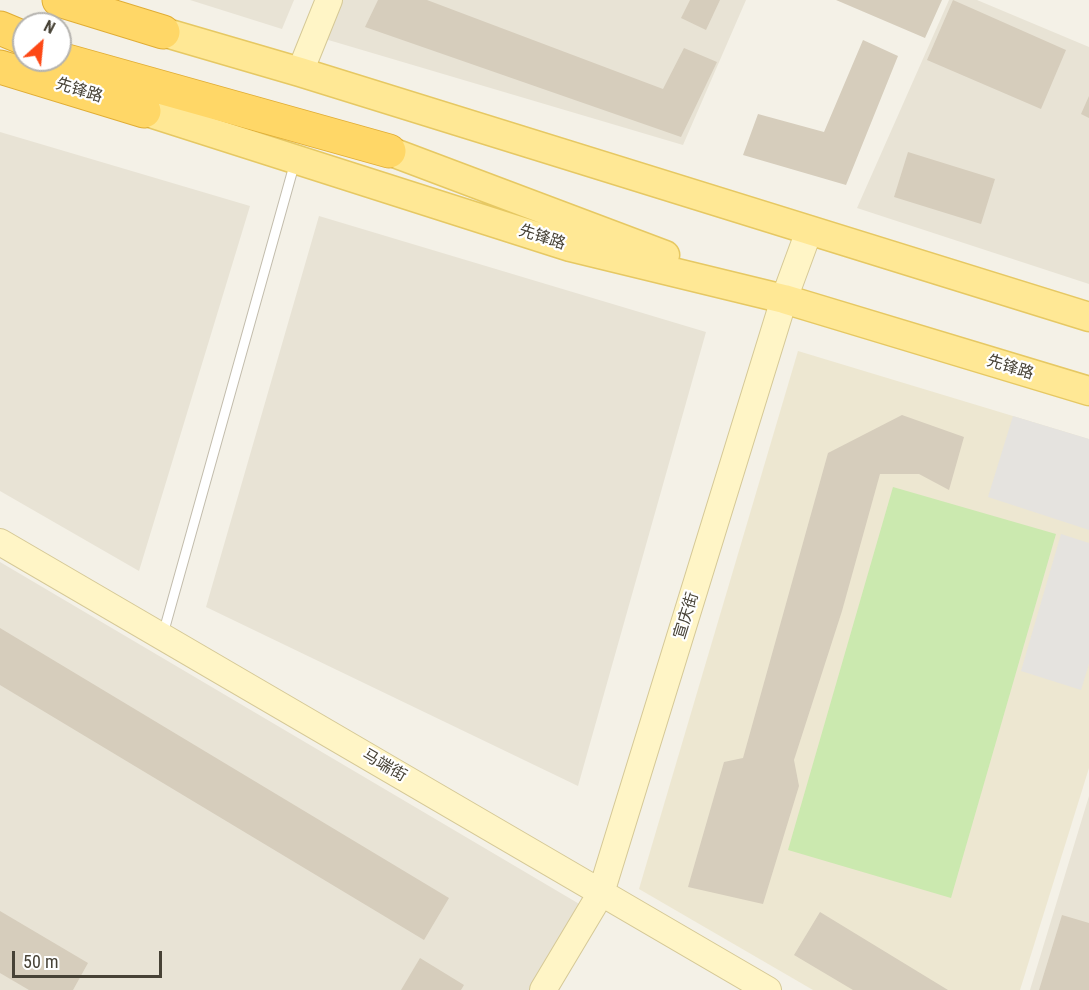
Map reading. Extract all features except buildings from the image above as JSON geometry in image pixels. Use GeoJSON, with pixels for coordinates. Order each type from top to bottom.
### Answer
{"type":"FeatureCollection","features":[{"type":"Feature","properties":{"kind":"highway"},"geometry":{"type":"LineString","coordinates":[[59,0],[164,32]]}},
{"type":"Feature","properties":{"kind":"highway"},"geometry":{"type":"LineString","coordinates":[[72,57],[107,70]]}},
{"type":"Feature","properties":{"kind":"highway"},"geometry":{"type":"LineString","coordinates":[[72,62],[389,152]]}},
{"type":"Feature","properties":{"kind":"highway","name":"先锋路"},"geometry":{"type":"LineString","coordinates":[[0,67],[144,111]]}},
{"type":"Feature","properties":{"kind":"main road"},"geometry":{"type":"LineString","coordinates":[[164,32],[300,72],[1089,317]]}},
{"type":"Feature","properties":{"kind":"main road","name":"先锋路"},"geometry":{"type":"LineString","coordinates":[[144,111],[570,248],[784,299],[1089,391]]}},
{"type":"Feature","properties":{"kind":"main road"},"geometry":{"type":"LineString","coordinates":[[389,152],[784,299]]}},
{"type":"Feature","properties":{"kind":"street"},"geometry":{"type":"LineString","coordinates":[[300,72],[329,0]]}},
{"type":"Feature","properties":{"kind":"street","name":"宣庆街"},"geometry":{"type":"LineString","coordinates":[[543,990],[602,893],[784,299],[809,231]]}},
{"type":"Feature","properties":{"kind":"street","name":"马端街"},"geometry":{"type":"LineString","coordinates":[[0,542],[768,990]]}},
{"type":"Feature","properties":{"kind":"lane"},"geometry":{"type":"LineString","coordinates":[[162,636],[296,159]]}},
{"type":"Feature","properties":{"kind":"shaded area"},"geometry":{"type":"Polygon","coordinates":[[[190,0],[294,0],[282,29],[190,0]]]}},
{"type":"Feature","properties":{"kind":"shaded area"},"geometry":{"type":"Polygon","coordinates":[[[340,0],[746,0],[683,145],[325,39],[340,0]]]}},
{"type":"Feature","properties":{"kind":"shaded area"},"geometry":{"type":"Polygon","coordinates":[[[949,0],[977,0],[1089,47],[1089,284],[857,208],[949,0]]]}},
{"type":"Feature","properties":{"kind":"shaded area"},"geometry":{"type":"Polygon","coordinates":[[[0,132],[250,206],[139,571],[0,491],[0,132]]]}},
{"type":"Feature","properties":{"kind":"shaded area"},"geometry":{"type":"Polygon","coordinates":[[[319,216],[706,332],[578,786],[206,607],[319,216]]]}},
{"type":"Feature","properties":{"kind":"shaded area"},"geometry":{"type":"Polygon","coordinates":[[[798,351],[1089,439],[1089,768],[1020,990],[813,990],[639,889],[798,351]]]}},
{"type":"Feature","properties":{"kind":"shaded area"},"geometry":{"type":"Polygon","coordinates":[[[1013,416],[1089,439],[1089,530],[988,497],[1013,416]]]}},
{"type":"Feature","properties":{"kind":"shaded area"},"geometry":{"type":"Polygon","coordinates":[[[1061,534],[1089,543],[1089,664],[1081,690],[1021,671],[1061,534]]]}},
{"type":"Feature","properties":{"kind":"shaded area"},"geometry":{"type":"Polygon","coordinates":[[[0,562],[581,905],[529,990],[0,990],[0,562]]]}},
{"type":"Feature","properties":{"kind":"shaded area"},"geometry":{"type":"Polygon","coordinates":[[[1089,796],[1089,990],[1030,990],[1089,796]]]}},
{"type":"Feature","properties":{"kind":"green space"},"geometry":{"type":"Polygon","coordinates":[[[893,487],[1056,534],[951,898],[788,850],[893,487]]]}}]}
